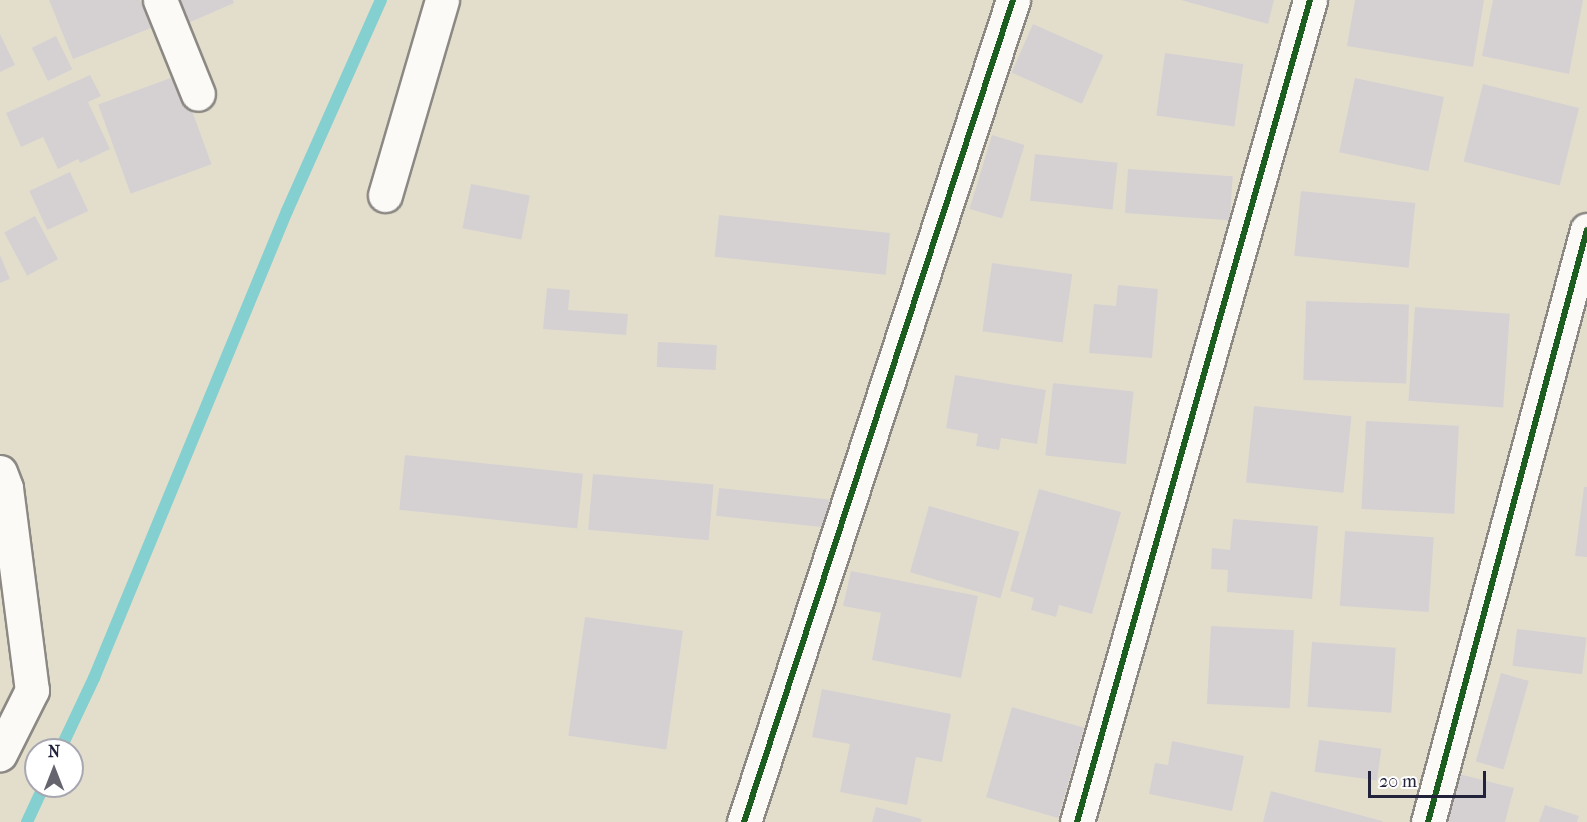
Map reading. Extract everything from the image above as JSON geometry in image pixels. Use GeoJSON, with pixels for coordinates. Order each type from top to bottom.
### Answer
{"type":"FeatureCollection","features":[{"type":"Feature","properties":{"kind":"street"},"geometry":{"type":"LineString","coordinates":[[160,0],[198,94]]}},
{"type":"Feature","properties":{"kind":"street"},"geometry":{"type":"LineString","coordinates":[[385,195],[442,0]]}},
{"type":"Feature","properties":{"kind":"street"},"geometry":{"type":"LineString","coordinates":[[744,822],[1013,0]]}},
{"type":"Feature","properties":{"kind":"street"},"geometry":{"type":"LineString","coordinates":[[1077,822],[1310,0]]}},
{"type":"Feature","properties":{"kind":"street"},"geometry":{"type":"LineString","coordinates":[[1428,822],[1587,230]]}},
{"type":"Feature","properties":{"kind":"street"},"geometry":{"type":"LineString","coordinates":[[0,472],[6,488],[32,690],[0,754]]}},
{"type":"Feature","properties":{"kind":"building"},"geometry":{"type":"Polygon","coordinates":[[[49,0],[140,0],[151,28],[73,59],[49,0]]]}},
{"type":"Feature","properties":{"kind":"building"},"geometry":{"type":"Polygon","coordinates":[[[178,0],[233,0],[234,3],[188,23],[178,0]]]}},
{"type":"Feature","properties":{"kind":"building"},"geometry":{"type":"Polygon","coordinates":[[[1181,0],[1274,0],[1268,24],[1181,0]]]}},
{"type":"Feature","properties":{"kind":"building"},"geometry":{"type":"Polygon","coordinates":[[[1355,0],[1484,0],[1473,67],[1347,46],[1355,0]]]}},
{"type":"Feature","properties":{"kind":"building"},"geometry":{"type":"Polygon","coordinates":[[[1493,0],[1583,0],[1569,74],[1482,56],[1493,0]]]}},
{"type":"Feature","properties":{"kind":"building"},"geometry":{"type":"Polygon","coordinates":[[[1033,24],[1103,55],[1082,104],[1011,72],[1033,24]]]}},
{"type":"Feature","properties":{"kind":"building"},"geometry":{"type":"Polygon","coordinates":[[[0,34],[15,65],[0,72],[0,34]]]}},
{"type":"Feature","properties":{"kind":"building"},"geometry":{"type":"Polygon","coordinates":[[[56,36],[72,69],[48,81],[32,48],[56,36]]]}},
{"type":"Feature","properties":{"kind":"building"},"geometry":{"type":"Polygon","coordinates":[[[1165,53],[1243,64],[1234,126],[1156,115],[1165,53]]]}},
{"type":"Feature","properties":{"kind":"building"},"geometry":{"type":"Polygon","coordinates":[[[90,75],[101,96],[88,102],[110,149],[80,163],[78,159],[58,169],[43,137],[21,147],[6,113],[90,75]]]}},
{"type":"Feature","properties":{"kind":"building"},"geometry":{"type":"Polygon","coordinates":[[[179,75],[211,164],[131,194],[98,104],[179,75]]]}},
{"type":"Feature","properties":{"kind":"building"},"geometry":{"type":"Polygon","coordinates":[[[1355,78],[1444,97],[1428,171],[1339,152],[1355,78]]]}},
{"type":"Feature","properties":{"kind":"building"},"geometry":{"type":"Polygon","coordinates":[[[1483,84],[1579,108],[1560,186],[1464,162],[1483,84]]]}},
{"type":"Feature","properties":{"kind":"building"},"geometry":{"type":"Polygon","coordinates":[[[992,135],[1025,145],[1002,219],[969,209],[992,135]]]}},
{"type":"Feature","properties":{"kind":"building"},"geometry":{"type":"Polygon","coordinates":[[[1035,154],[1118,163],[1113,209],[1030,201],[1035,154]]]}},
{"type":"Feature","properties":{"kind":"building"},"geometry":{"type":"Polygon","coordinates":[[[1128,169],[1233,176],[1230,220],[1125,213],[1128,169]]]}},
{"type":"Feature","properties":{"kind":"building"},"geometry":{"type":"Polygon","coordinates":[[[70,172],[88,211],[47,230],[29,191],[70,172]]]}},
{"type":"Feature","properties":{"kind":"building"},"geometry":{"type":"Polygon","coordinates":[[[471,184],[530,195],[521,240],[462,228],[471,184]]]}},
{"type":"Feature","properties":{"kind":"building"},"geometry":{"type":"Polygon","coordinates":[[[1301,191],[1415,203],[1409,268],[1294,256],[1301,191]]]}},
{"type":"Feature","properties":{"kind":"building"},"geometry":{"type":"Polygon","coordinates":[[[719,215],[890,233],[886,275],[715,257],[719,215]]]}},
{"type":"Feature","properties":{"kind":"building"},"geometry":{"type":"Polygon","coordinates":[[[35,216],[58,259],[27,276],[4,232],[35,216]]]}},
{"type":"Feature","properties":{"kind":"building"},"geometry":{"type":"Polygon","coordinates":[[[0,255],[10,279],[0,283],[0,255]]]}},
{"type":"Feature","properties":{"kind":"building"},"geometry":{"type":"Polygon","coordinates":[[[992,263],[1072,274],[1063,343],[982,331],[992,263]]]}},
{"type":"Feature","properties":{"kind":"building"},"geometry":{"type":"Polygon","coordinates":[[[1118,285],[1158,289],[1152,358],[1089,353],[1094,304],[1116,306],[1118,285]]]}},
{"type":"Feature","properties":{"kind":"building"},"geometry":{"type":"Polygon","coordinates":[[[547,288],[570,290],[568,310],[628,314],[626,335],[543,329],[547,288]]]}},
{"type":"Feature","properties":{"kind":"building"},"geometry":{"type":"Polygon","coordinates":[[[1306,301],[1409,305],[1406,384],[1303,380],[1306,301]]]}},
{"type":"Feature","properties":{"kind":"building"},"geometry":{"type":"Polygon","coordinates":[[[1415,307],[1510,314],[1503,407],[1408,401],[1415,307]]]}},
{"type":"Feature","properties":{"kind":"building"},"geometry":{"type":"Polygon","coordinates":[[[658,342],[717,345],[716,370],[657,367],[658,342]]]}},
{"type":"Feature","properties":{"kind":"building"},"geometry":{"type":"Polygon","coordinates":[[[955,375],[1046,390],[1037,444],[1001,438],[999,450],[976,446],[978,434],[946,428],[955,375]]]}},
{"type":"Feature","properties":{"kind":"building"},"geometry":{"type":"Polygon","coordinates":[[[1053,383],[1134,391],[1126,464],[1045,456],[1053,383]]]}},
{"type":"Feature","properties":{"kind":"building"},"geometry":{"type":"Polygon","coordinates":[[[1254,406],[1351,416],[1343,493],[1246,483],[1254,406]]]}},
{"type":"Feature","properties":{"kind":"building"},"geometry":{"type":"Polygon","coordinates":[[[1366,421],[1459,426],[1454,514],[1361,509],[1366,421]]]}},
{"type":"Feature","properties":{"kind":"building"},"geometry":{"type":"Polygon","coordinates":[[[405,455],[583,474],[577,528],[399,510],[405,455]]]}},
{"type":"Feature","properties":{"kind":"building"},"geometry":{"type":"Polygon","coordinates":[[[593,474],[714,485],[709,540],[588,530],[593,474]]]}},
{"type":"Feature","properties":{"kind":"building"},"geometry":{"type":"Polygon","coordinates":[[[1584,487],[1587,487],[1587,557],[1575,556],[1584,487]]]}},
{"type":"Feature","properties":{"kind":"building"},"geometry":{"type":"Polygon","coordinates":[[[719,488],[829,500],[826,527],[716,516],[719,488]]]}},
{"type":"Feature","properties":{"kind":"building"},"geometry":{"type":"Polygon","coordinates":[[[1039,489],[1121,512],[1092,614],[1059,605],[1056,617],[1031,610],[1034,598],[1010,591],[1039,489]]]}},
{"type":"Feature","properties":{"kind":"building"},"geometry":{"type":"Polygon","coordinates":[[[929,506],[1019,532],[1000,598],[910,572],[929,506]]]}},
{"type":"Feature","properties":{"kind":"building"},"geometry":{"type":"Polygon","coordinates":[[[1233,519],[1318,526],[1312,599],[1227,592],[1228,570],[1211,569],[1212,548],[1230,550],[1233,519]]]}},
{"type":"Feature","properties":{"kind":"building"},"geometry":{"type":"Polygon","coordinates":[[[1345,531],[1434,537],[1429,612],[1340,606],[1345,531]]]}},
{"type":"Feature","properties":{"kind":"building"},"geometry":{"type":"Polygon","coordinates":[[[851,571],[978,596],[961,678],[872,660],[881,613],[843,606],[851,571]]]}},
{"type":"Feature","properties":{"kind":"building"},"geometry":{"type":"Polygon","coordinates":[[[585,617],[683,631],[666,750],[568,736],[585,617]]]}},
{"type":"Feature","properties":{"kind":"building"},"geometry":{"type":"Polygon","coordinates":[[[1211,626],[1294,630],[1290,708],[1207,704],[1211,626]]]}},
{"type":"Feature","properties":{"kind":"building"},"geometry":{"type":"Polygon","coordinates":[[[1517,629],[1586,638],[1582,674],[1512,666],[1517,629]]]}},
{"type":"Feature","properties":{"kind":"building"},"geometry":{"type":"Polygon","coordinates":[[[1312,642],[1396,648],[1391,713],[1307,707],[1312,642]]]}},
{"type":"Feature","properties":{"kind":"building"},"geometry":{"type":"Polygon","coordinates":[[[1501,673],[1529,681],[1504,769],[1476,761],[1501,673]]]}},
{"type":"Feature","properties":{"kind":"building"},"geometry":{"type":"Polygon","coordinates":[[[822,689],[951,714],[942,762],[916,757],[907,805],[840,792],[850,744],[812,737],[822,689]]]}},
{"type":"Feature","properties":{"kind":"building"},"geometry":{"type":"Polygon","coordinates":[[[1012,707],[1084,728],[1058,818],[986,797],[1012,707]]]}},
{"type":"Feature","properties":{"kind":"building"},"geometry":{"type":"Polygon","coordinates":[[[1319,740],[1381,749],[1377,780],[1315,772],[1319,740]]]}},
{"type":"Feature","properties":{"kind":"building"},"geometry":{"type":"Polygon","coordinates":[[[1172,741],[1244,756],[1232,811],[1149,794],[1155,763],[1168,765],[1172,741]]]}},
{"type":"Feature","properties":{"kind":"building"},"geometry":{"type":"Polygon","coordinates":[[[1451,772],[1514,788],[1505,822],[1439,822],[1451,772]]]}},
{"type":"Feature","properties":{"kind":"building"},"geometry":{"type":"Polygon","coordinates":[[[1271,791],[1382,821],[1382,822],[1263,822],[1271,791]]]}},
{"type":"Feature","properties":{"kind":"building"},"geometry":{"type":"Polygon","coordinates":[[[1545,805],[1579,816],[1577,822],[1539,822],[1545,805]]]}},
{"type":"Feature","properties":{"kind":"building"},"geometry":{"type":"Polygon","coordinates":[[[876,807],[922,819],[921,822],[872,822],[876,807]]]}},
{"type":"Feature","properties":{"kind":"waterway"},"geometry":{"type":"LineString","coordinates":[[66,738],[94,678],[287,211],[381,0]]}},
{"type":"Feature","properties":{"kind":"waterway"},"geometry":{"type":"LineString","coordinates":[[27,822],[38,798]]}},
{"type":"Feature","properties":{"kind":"cycle path"},"geometry":{"type":"LineString","coordinates":[[744,822],[1013,0]]}},
{"type":"Feature","properties":{"kind":"cycle path"},"geometry":{"type":"LineString","coordinates":[[1077,822],[1310,0]]}},
{"type":"Feature","properties":{"kind":"cycle path"},"geometry":{"type":"LineString","coordinates":[[1428,822],[1587,230]]}}]}
